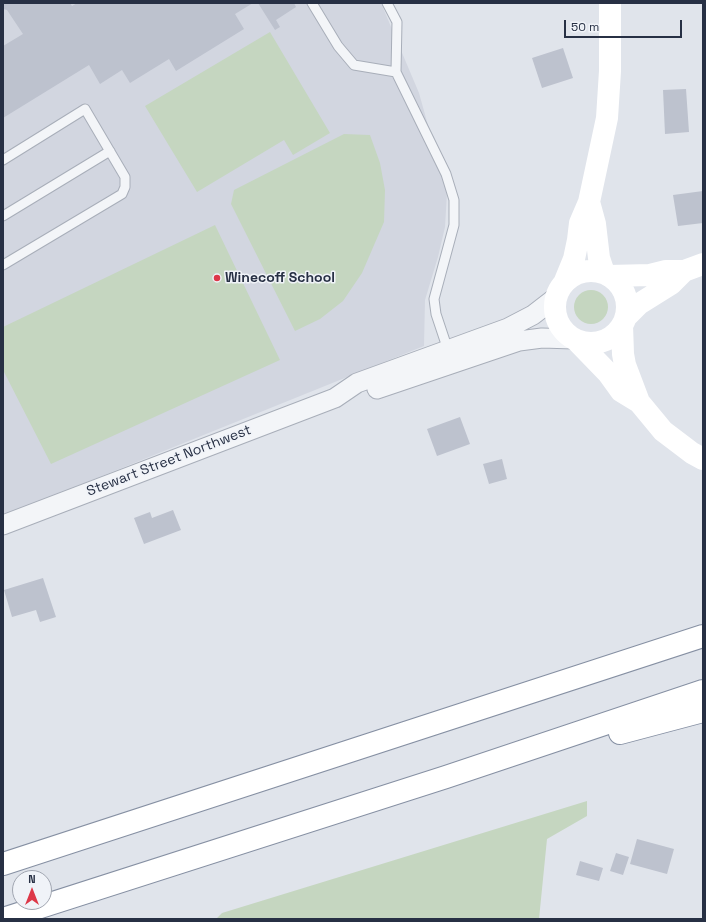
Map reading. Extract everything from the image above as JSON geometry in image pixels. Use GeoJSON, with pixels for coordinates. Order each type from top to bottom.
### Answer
{"type":"FeatureCollection","features":[{"type":"Feature","properties":{"kind":"main road"},"geometry":{"type":"LineString","coordinates":[[610,3],[610,71],[606,118],[589,202],[580,223],[574,259],[554,307],[555,317],[559,326],[565,333],[575,340],[608,374],[621,391],[639,402]]}},
{"type":"Feature","properties":{"kind":"main road"},"geometry":{"type":"LineString","coordinates":[[589,202],[595,224],[599,258],[607,274],[617,282],[624,293],[627,307],[624,321],[623,354],[625,365],[639,402],[663,431],[692,453],[703,459]]}},
{"type":"Feature","properties":{"kind":"main road"},"geometry":{"type":"LineString","coordinates":[[560,290],[579,272],[588,271],[607,274],[650,275],[666,271],[694,268]]}},
{"type":"Feature","properties":{"kind":"main road"},"geometry":{"type":"LineString","coordinates":[[575,340],[594,344],[611,338],[639,304],[694,268]]}},
{"type":"Feature","properties":{"kind":"main road"},"geometry":{"type":"LineString","coordinates":[[572,679],[703,622]]}},
{"type":"Feature","properties":{"kind":"main road"},"geometry":{"type":"LineString","coordinates":[[3,864],[703,636]]}},
{"type":"Feature","properties":{"kind":"main road"},"geometry":{"type":"LineString","coordinates":[[3,919],[446,777],[703,691]]}},
{"type":"Feature","properties":{"kind":"main road"},"geometry":{"type":"LineString","coordinates":[[446,777],[703,711]]}},
{"type":"Feature","properties":{"kind":"street","name":"Stewart Street Northwest"},"geometry":{"type":"LineString","coordinates":[[3,524],[335,398],[357,383],[524,321],[560,290]]}},
{"type":"Feature","properties":{"kind":"street","name":"Stewart Street Northwest"},"geometry":{"type":"LineString","coordinates":[[335,398],[361,395],[519,341],[536,338],[575,340]]}},
{"type":"Feature","properties":{"kind":"lane"},"geometry":{"type":"LineString","coordinates":[[312,3],[338,46],[354,65],[396,72]]}},
{"type":"Feature","properties":{"kind":"lane"},"geometry":{"type":"LineString","coordinates":[[387,3],[397,22],[396,72],[446,174],[454,200],[454,225],[443,271],[436,288],[434,299],[436,314],[448,350]]}},
{"type":"Feature","properties":{"kind":"lane"},"geometry":{"type":"LineString","coordinates":[[3,160],[85,109],[125,177],[125,186],[122,194],[3,266]]}},
{"type":"Feature","properties":{"kind":"lane"},"geometry":{"type":"LineString","coordinates":[[3,216],[110,151]]}},
{"type":"Feature","properties":{"kind":"shaded area","name":"Winecoff School"},"geometry":{"type":"Polygon","coordinates":[[[3,3],[381,3],[419,93],[447,193],[445,227],[425,300],[424,346],[3,516],[3,3]]]}},
{"type":"Feature","properties":{"kind":"green space"},"geometry":{"type":"Polygon","coordinates":[[[270,32],[330,133],[293,155],[284,140],[197,192],[145,106],[270,32]]]}},
{"type":"Feature","properties":{"kind":"green space"},"geometry":{"type":"Polygon","coordinates":[[[344,134],[370,135],[380,163],[385,190],[384,222],[362,273],[343,301],[320,319],[295,331],[231,204],[234,190],[344,134]]]}},
{"type":"Feature","properties":{"kind":"green space"},"geometry":{"type":"Polygon","coordinates":[[[215,225],[280,360],[51,464],[3,370],[3,327],[215,225]]]}},
{"type":"Feature","properties":{"kind":"green space"},"geometry":{"type":"Polygon","coordinates":[[[591,290],[603,295],[608,307],[603,319],[591,324],[579,319],[574,307],[579,295],[591,290]]]}},
{"type":"Feature","properties":{"kind":"green space"},"geometry":{"type":"Polygon","coordinates":[[[587,801],[587,816],[547,839],[539,919],[216,919],[222,913],[587,801]]]}},
{"type":"Feature","properties":{"kind":"building"},"geometry":{"type":"Polygon","coordinates":[[[3,3],[70,3],[72,6],[77,3],[253,3],[235,14],[244,29],[176,71],[169,59],[130,83],[122,70],[100,84],[89,65],[3,118],[3,46],[23,34],[7,10],[3,9],[3,3]]]}},
{"type":"Feature","properties":{"kind":"building"},"geometry":{"type":"Polygon","coordinates":[[[258,3],[294,3],[296,7],[276,20],[280,27],[275,30],[258,3]]]}},
{"type":"Feature","properties":{"kind":"building"},"geometry":{"type":"Polygon","coordinates":[[[563,48],[573,78],[542,88],[532,58],[563,48]]]}},
{"type":"Feature","properties":{"kind":"building"},"geometry":{"type":"Polygon","coordinates":[[[686,89],[689,132],[665,134],[663,90],[686,89]]]}},
{"type":"Feature","properties":{"kind":"building"},"geometry":{"type":"Polygon","coordinates":[[[703,191],[703,223],[678,226],[673,195],[703,191]]]}},
{"type":"Feature","properties":{"kind":"building"},"geometry":{"type":"Polygon","coordinates":[[[460,417],[470,444],[437,456],[427,429],[460,417]]]}},
{"type":"Feature","properties":{"kind":"building"},"geometry":{"type":"Polygon","coordinates":[[[502,459],[507,479],[489,484],[483,464],[502,459]]]}},
{"type":"Feature","properties":{"kind":"building"},"geometry":{"type":"Polygon","coordinates":[[[173,510],[181,530],[144,544],[134,518],[150,512],[152,518],[173,510]]]}},
{"type":"Feature","properties":{"kind":"building"},"geometry":{"type":"Polygon","coordinates":[[[43,578],[56,617],[40,622],[36,610],[12,617],[4,590],[43,578]]]}},
{"type":"Feature","properties":{"kind":"building"},"geometry":{"type":"Polygon","coordinates":[[[637,839],[674,849],[667,874],[630,864],[637,839]]]}},
{"type":"Feature","properties":{"kind":"building"},"geometry":{"type":"Polygon","coordinates":[[[616,853],[629,857],[623,875],[610,871],[616,853]]]}},
{"type":"Feature","properties":{"kind":"building"},"geometry":{"type":"Polygon","coordinates":[[[580,861],[603,868],[599,881],[576,875],[580,861]]]}},
{"type":"Feature","properties":{"kind":"place","name":"Winecoff School"},"geometry":{"type":"Point","coordinates":[217,278]}}]}
